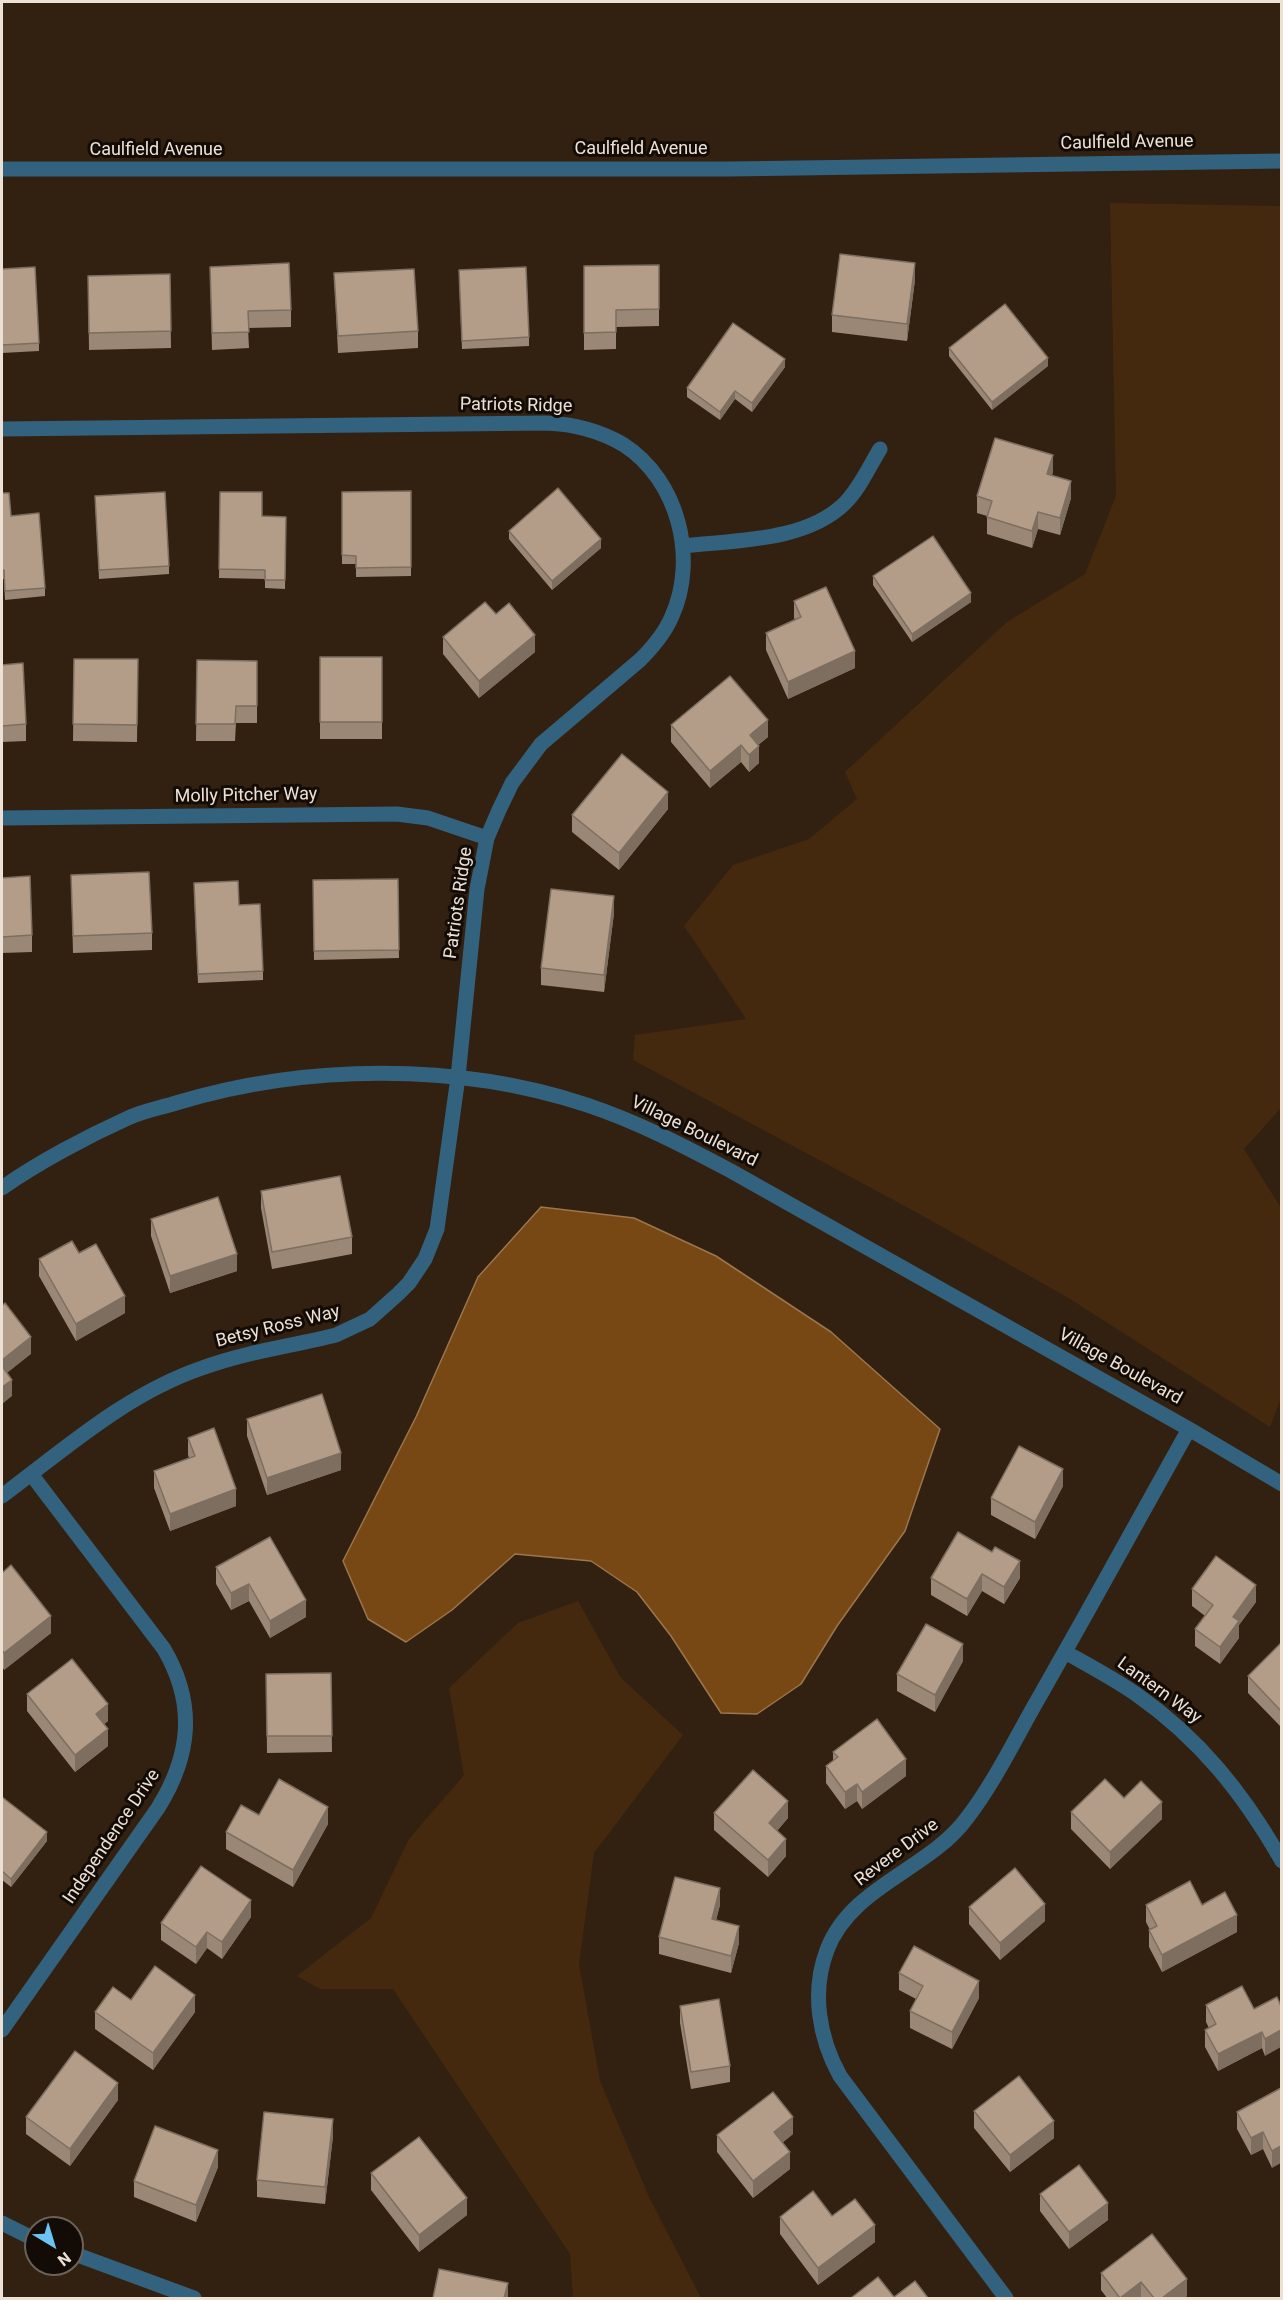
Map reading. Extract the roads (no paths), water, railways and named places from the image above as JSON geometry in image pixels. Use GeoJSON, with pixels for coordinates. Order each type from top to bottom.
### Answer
{"type":"FeatureCollection","features":[{"type":"Feature","properties":{"kind":"street","name":"Caulfield Avenue"},"geometry":{"type":"LineString","coordinates":[[2,169],[730,169],[1281,160]]}},
{"type":"Feature","properties":{"kind":"street","name":"Patriots Ridge"},"geometry":{"type":"LineString","coordinates":[[2,429],[546,423],[574,425],[592,430],[623,445],[644,461],[662,485],[677,516],[683,546],[682,582],[672,616],[664,631],[640,660],[541,744],[512,783],[488,838],[477,889],[458,1077]]}},
{"type":"Feature","properties":{"kind":"street"},"geometry":{"type":"LineString","coordinates":[[683,546],[779,534],[814,524],[845,503],[880,449]]}},
{"type":"Feature","properties":{"kind":"street","name":"Molly Pitcher Way"},"geometry":{"type":"LineString","coordinates":[[2,818],[397,814],[428,818],[488,838]]}},
{"type":"Feature","properties":{"kind":"street","name":"Village Boulevard"},"geometry":{"type":"LineString","coordinates":[[2,1188],[23,1173],[130,1117],[216,1091],[306,1077],[400,1073],[458,1077],[521,1089],[585,1104],[656,1132],[731,1171],[1189,1429],[1281,1484]]}},
{"type":"Feature","properties":{"kind":"street","name":"Betsy Ross Way"},"geometry":{"type":"LineString","coordinates":[[2,1496],[116,1410],[154,1389],[219,1362],[336,1335],[359,1326],[390,1303],[409,1283],[425,1259],[436,1228],[458,1077]]}},
{"type":"Feature","properties":{"kind":"street","name":"Revere Drive"},"geometry":{"type":"LineString","coordinates":[[1006,2298],[840,2076],[822,2035],[819,2004],[821,1973],[828,1948],[852,1913],[887,1883],[941,1846],[964,1822],[1065,1652],[1189,1429]]}},
{"type":"Feature","properties":{"kind":"street","name":"Independence Drive"},"geometry":{"type":"LineString","coordinates":[[2,2030],[170,1790],[177,1773],[185,1737],[185,1705],[182,1690],[168,1657],[31,1474]]}},
{"type":"Feature","properties":{"kind":"street","name":"Lantern Way"},"geometry":{"type":"LineString","coordinates":[[1065,1652],[1133,1692],[1194,1742],[1240,1795],[1281,1861]]}},
{"type":"Feature","properties":{"kind":"street"},"geometry":{"type":"LineString","coordinates":[[2,2223],[24,2234]]}},
{"type":"Feature","properties":{"kind":"street"},"geometry":{"type":"LineString","coordinates":[[84,2257],[194,2298]]}}]}
